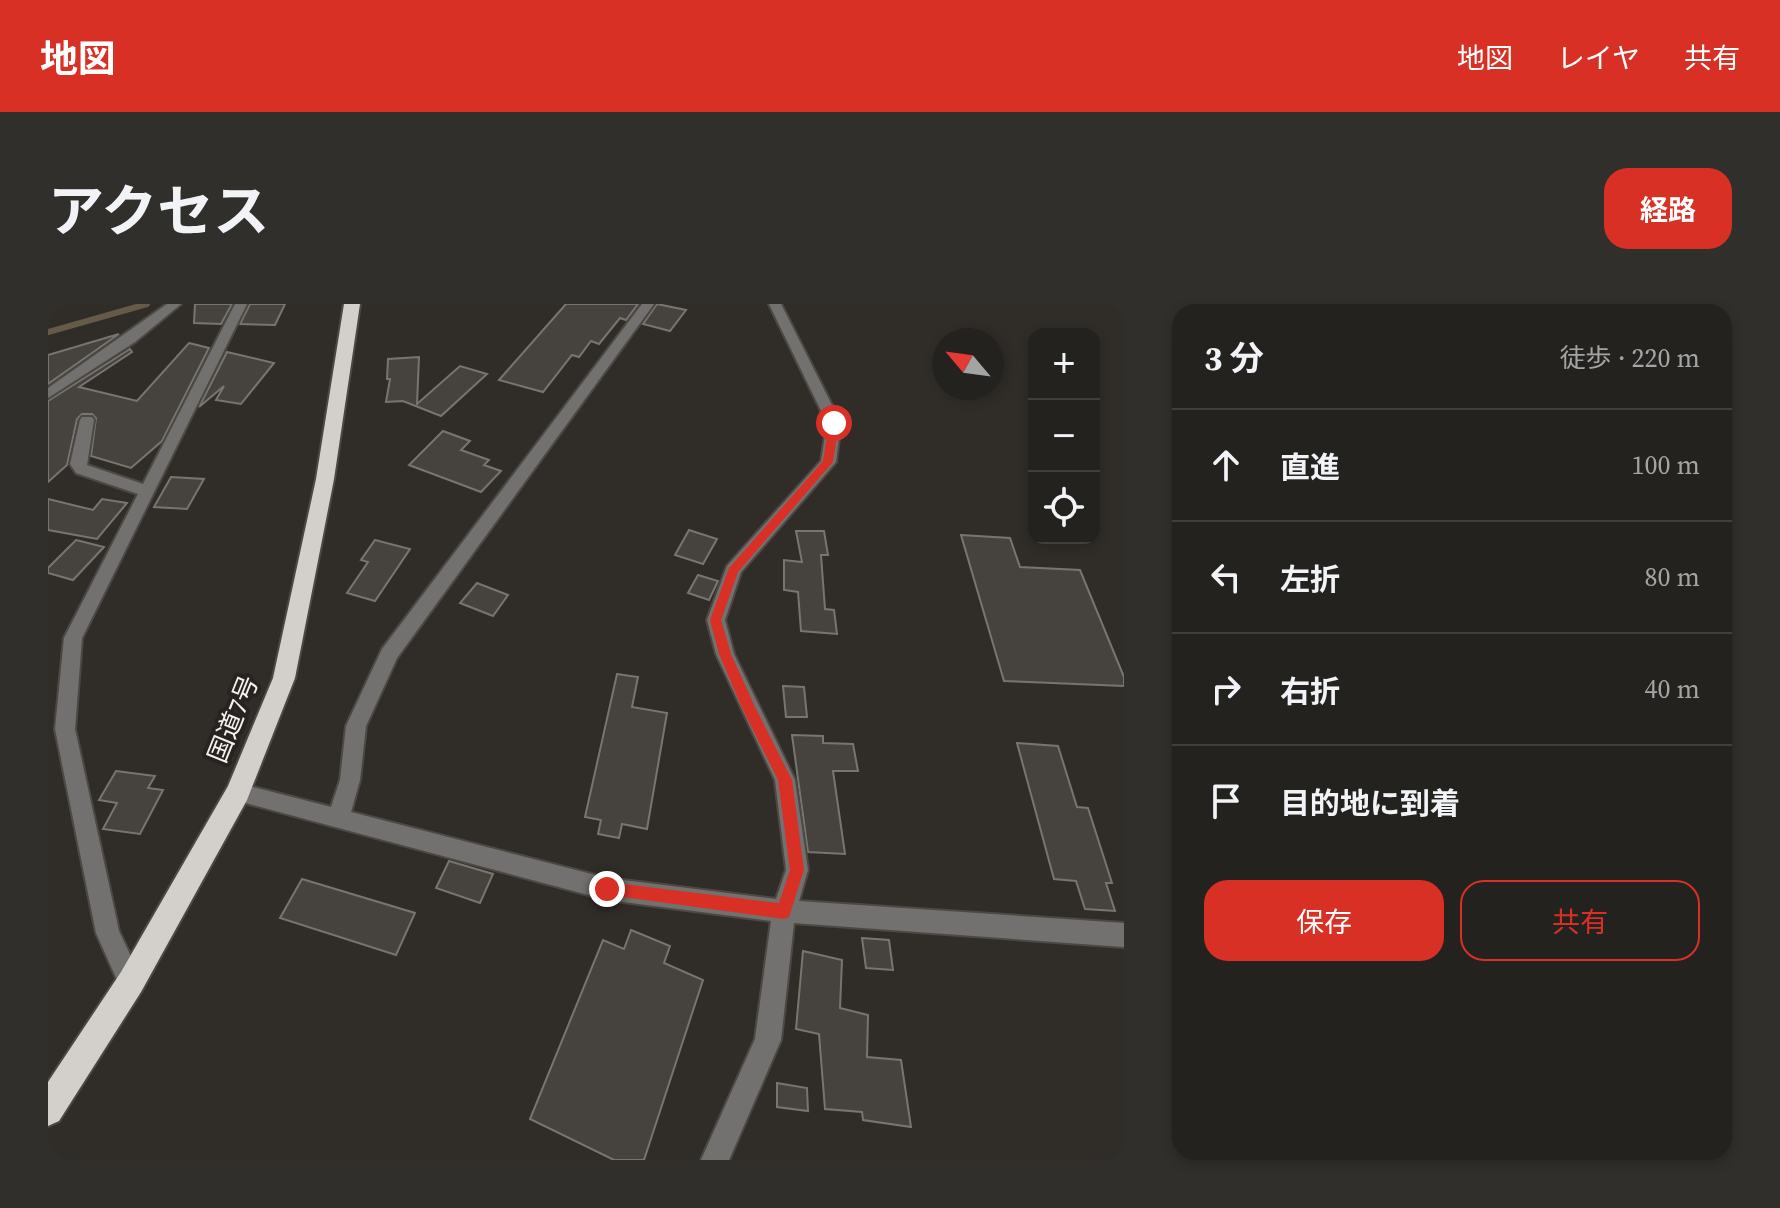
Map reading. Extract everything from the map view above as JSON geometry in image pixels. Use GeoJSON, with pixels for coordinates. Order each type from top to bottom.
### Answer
{"type":"FeatureCollection","features":[{"type":"Feature","properties":{"kind":"highway","name":"国道7号"},"geometry":{"type":"LineString","coordinates":[[48,1110],[131,982],[238,792],[284,678],[325,479],[352,304]]}},
{"type":"Feature","properties":{"kind":"street"},"geometry":{"type":"LineString","coordinates":[[48,394],[130,339],[175,304]]}},
{"type":"Feature","properties":{"kind":"street"},"geometry":{"type":"LineString","coordinates":[[131,982],[108,933],[65,729],[73,638],[241,304]]}},
{"type":"Feature","properties":{"kind":"street"},"geometry":{"type":"LineString","coordinates":[[338,818],[350,780],[356,726],[389,654],[648,304]]}},
{"type":"Feature","properties":{"kind":"street"},"geometry":{"type":"LineString","coordinates":[[715,1160],[768,1040],[784,911],[797,870],[785,780],[725,654],[716,620],[733,570],[828,462],[834,423],[775,304]]}},
{"type":"Feature","properties":{"kind":"street"},"geometry":{"type":"LineString","coordinates":[[87,420],[78,464],[81,469],[146,491]]}},
{"type":"Feature","properties":{"kind":"street"},"geometry":{"type":"LineString","coordinates":[[238,792],[607,889],[784,911],[1124,935]]}},
{"type":"Feature","properties":{"kind":"building"},"geometry":{"type":"Polygon","coordinates":[[[195,304],[232,304],[221,324],[194,323],[195,304]]]}},
{"type":"Feature","properties":{"kind":"building"},"geometry":{"type":"Polygon","coordinates":[[[250,304],[285,304],[275,325],[240,324],[250,304]]]}},
{"type":"Feature","properties":{"kind":"building"},"geometry":{"type":"Polygon","coordinates":[[[566,304],[638,304],[626,320],[620,318],[599,344],[591,341],[579,357],[572,355],[543,392],[499,380],[566,304]]]}},
{"type":"Feature","properties":{"kind":"building"},"geometry":{"type":"Polygon","coordinates":[[[657,304],[686,310],[670,331],[643,324],[657,304]]]}},
{"type":"Feature","properties":{"kind":"building"},"geometry":{"type":"Polygon","coordinates":[[[119,334],[48,384],[48,355],[119,334]]]}},
{"type":"Feature","properties":{"kind":"building"},"geometry":{"type":"Polygon","coordinates":[[[189,343],[209,348],[162,441],[131,468],[91,456],[96,418],[92,414],[82,414],[77,419],[67,465],[48,482],[48,401],[130,349],[132,352],[79,387],[137,401],[189,343]]]}},
{"type":"Feature","properties":{"kind":"building"},"geometry":{"type":"Polygon","coordinates":[[[227,352],[274,363],[241,404],[216,400],[224,386],[199,407],[227,352]]]}},
{"type":"Feature","properties":{"kind":"building"},"geometry":{"type":"Polygon","coordinates":[[[419,357],[417,404],[460,366],[487,374],[441,416],[403,401],[386,402],[390,379],[387,379],[388,359],[419,357]]]}},
{"type":"Feature","properties":{"kind":"building"},"geometry":{"type":"Polygon","coordinates":[[[443,431],[470,441],[461,450],[489,460],[484,465],[501,471],[481,492],[409,465],[443,431]]]}},
{"type":"Feature","properties":{"kind":"building"},"geometry":{"type":"Polygon","coordinates":[[[171,477],[204,479],[187,509],[154,507],[171,477]]]}},
{"type":"Feature","properties":{"kind":"building"},"geometry":{"type":"Polygon","coordinates":[[[48,499],[93,510],[102,499],[127,503],[97,539],[48,530],[48,499]]]}},
{"type":"Feature","properties":{"kind":"building"},"geometry":{"type":"Polygon","coordinates":[[[689,530],[717,539],[703,564],[675,555],[689,530]]]}},
{"type":"Feature","properties":{"kind":"building"},"geometry":{"type":"Polygon","coordinates":[[[796,531],[824,531],[828,555],[821,555],[825,609],[834,610],[837,634],[801,631],[798,592],[784,590],[784,560],[802,562],[796,531]]]}},
{"type":"Feature","properties":{"kind":"building"},"geometry":{"type":"Polygon","coordinates":[[[961,535],[1010,538],[1020,567],[1080,570],[1124,677],[1124,686],[1004,681],[961,535]]]}},
{"type":"Feature","properties":{"kind":"building"},"geometry":{"type":"Polygon","coordinates":[[[76,540],[104,547],[73,580],[48,573],[48,568],[76,540]]]}},
{"type":"Feature","properties":{"kind":"building"},"geometry":{"type":"Polygon","coordinates":[[[375,540],[410,549],[375,601],[347,593],[368,562],[361,560],[375,540]]]}},
{"type":"Feature","properties":{"kind":"building"},"geometry":{"type":"Polygon","coordinates":[[[698,575],[718,581],[709,600],[688,593],[698,575]]]}},
{"type":"Feature","properties":{"kind":"building"},"geometry":{"type":"Polygon","coordinates":[[[477,583],[508,595],[493,616],[460,603],[477,583]]]}},
{"type":"Feature","properties":{"kind":"building"},"geometry":{"type":"Polygon","coordinates":[[[617,674],[638,677],[632,707],[667,713],[647,829],[622,824],[619,838],[598,834],[601,820],[585,817],[617,674]]]}},
{"type":"Feature","properties":{"kind":"building"},"geometry":{"type":"Polygon","coordinates":[[[783,686],[804,687],[807,717],[786,717],[783,686]]]}},
{"type":"Feature","properties":{"kind":"building"},"geometry":{"type":"Polygon","coordinates":[[[792,735],[823,736],[823,743],[853,744],[858,771],[833,771],[845,854],[808,852],[792,735]]]}},
{"type":"Feature","properties":{"kind":"building"},"geometry":{"type":"Polygon","coordinates":[[[1017,743],[1058,746],[1077,807],[1088,808],[1112,883],[1106,883],[1115,911],[1085,909],[1076,881],[1054,879],[1017,743]]]}},
{"type":"Feature","properties":{"kind":"building"},"geometry":{"type":"Polygon","coordinates":[[[116,771],[155,776],[148,788],[163,790],[140,834],[103,829],[117,803],[99,800],[116,771]]]}},
{"type":"Feature","properties":{"kind":"building"},"geometry":{"type":"Polygon","coordinates":[[[449,861],[493,874],[480,903],[436,888],[449,861]]]}},
{"type":"Feature","properties":{"kind":"building"},"geometry":{"type":"Polygon","coordinates":[[[302,879],[415,913],[396,955],[280,918],[302,879]]]}},
{"type":"Feature","properties":{"kind":"building"},"geometry":{"type":"Polygon","coordinates":[[[631,930],[670,946],[664,963],[703,980],[644,1160],[614,1160],[530,1119],[603,940],[624,949],[631,930]]]}},
{"type":"Feature","properties":{"kind":"building"},"geometry":{"type":"Polygon","coordinates":[[[862,938],[889,940],[893,970],[866,968],[862,938]]]}},
{"type":"Feature","properties":{"kind":"building"},"geometry":{"type":"Polygon","coordinates":[[[803,951],[842,960],[840,1008],[868,1015],[867,1057],[901,1060],[911,1127],[863,1120],[862,1112],[825,1109],[819,1034],[796,1029],[803,951]]]}},
{"type":"Feature","properties":{"kind":"building"},"geometry":{"type":"Polygon","coordinates":[[[777,1083],[807,1088],[808,1111],[777,1107],[777,1083]]]}},
{"type":"Feature","properties":{"kind":"waterway"},"geometry":{"type":"LineString","coordinates":[[48,332],[147,304]]}},
{"type":"Feature","properties":{"kind":"route"},"geometry":{"type":"LineString","coordinates":[[607,889],[784,911],[797,870],[785,780],[725,654],[716,620],[733,570],[828,462],[834,423]]}}]}
